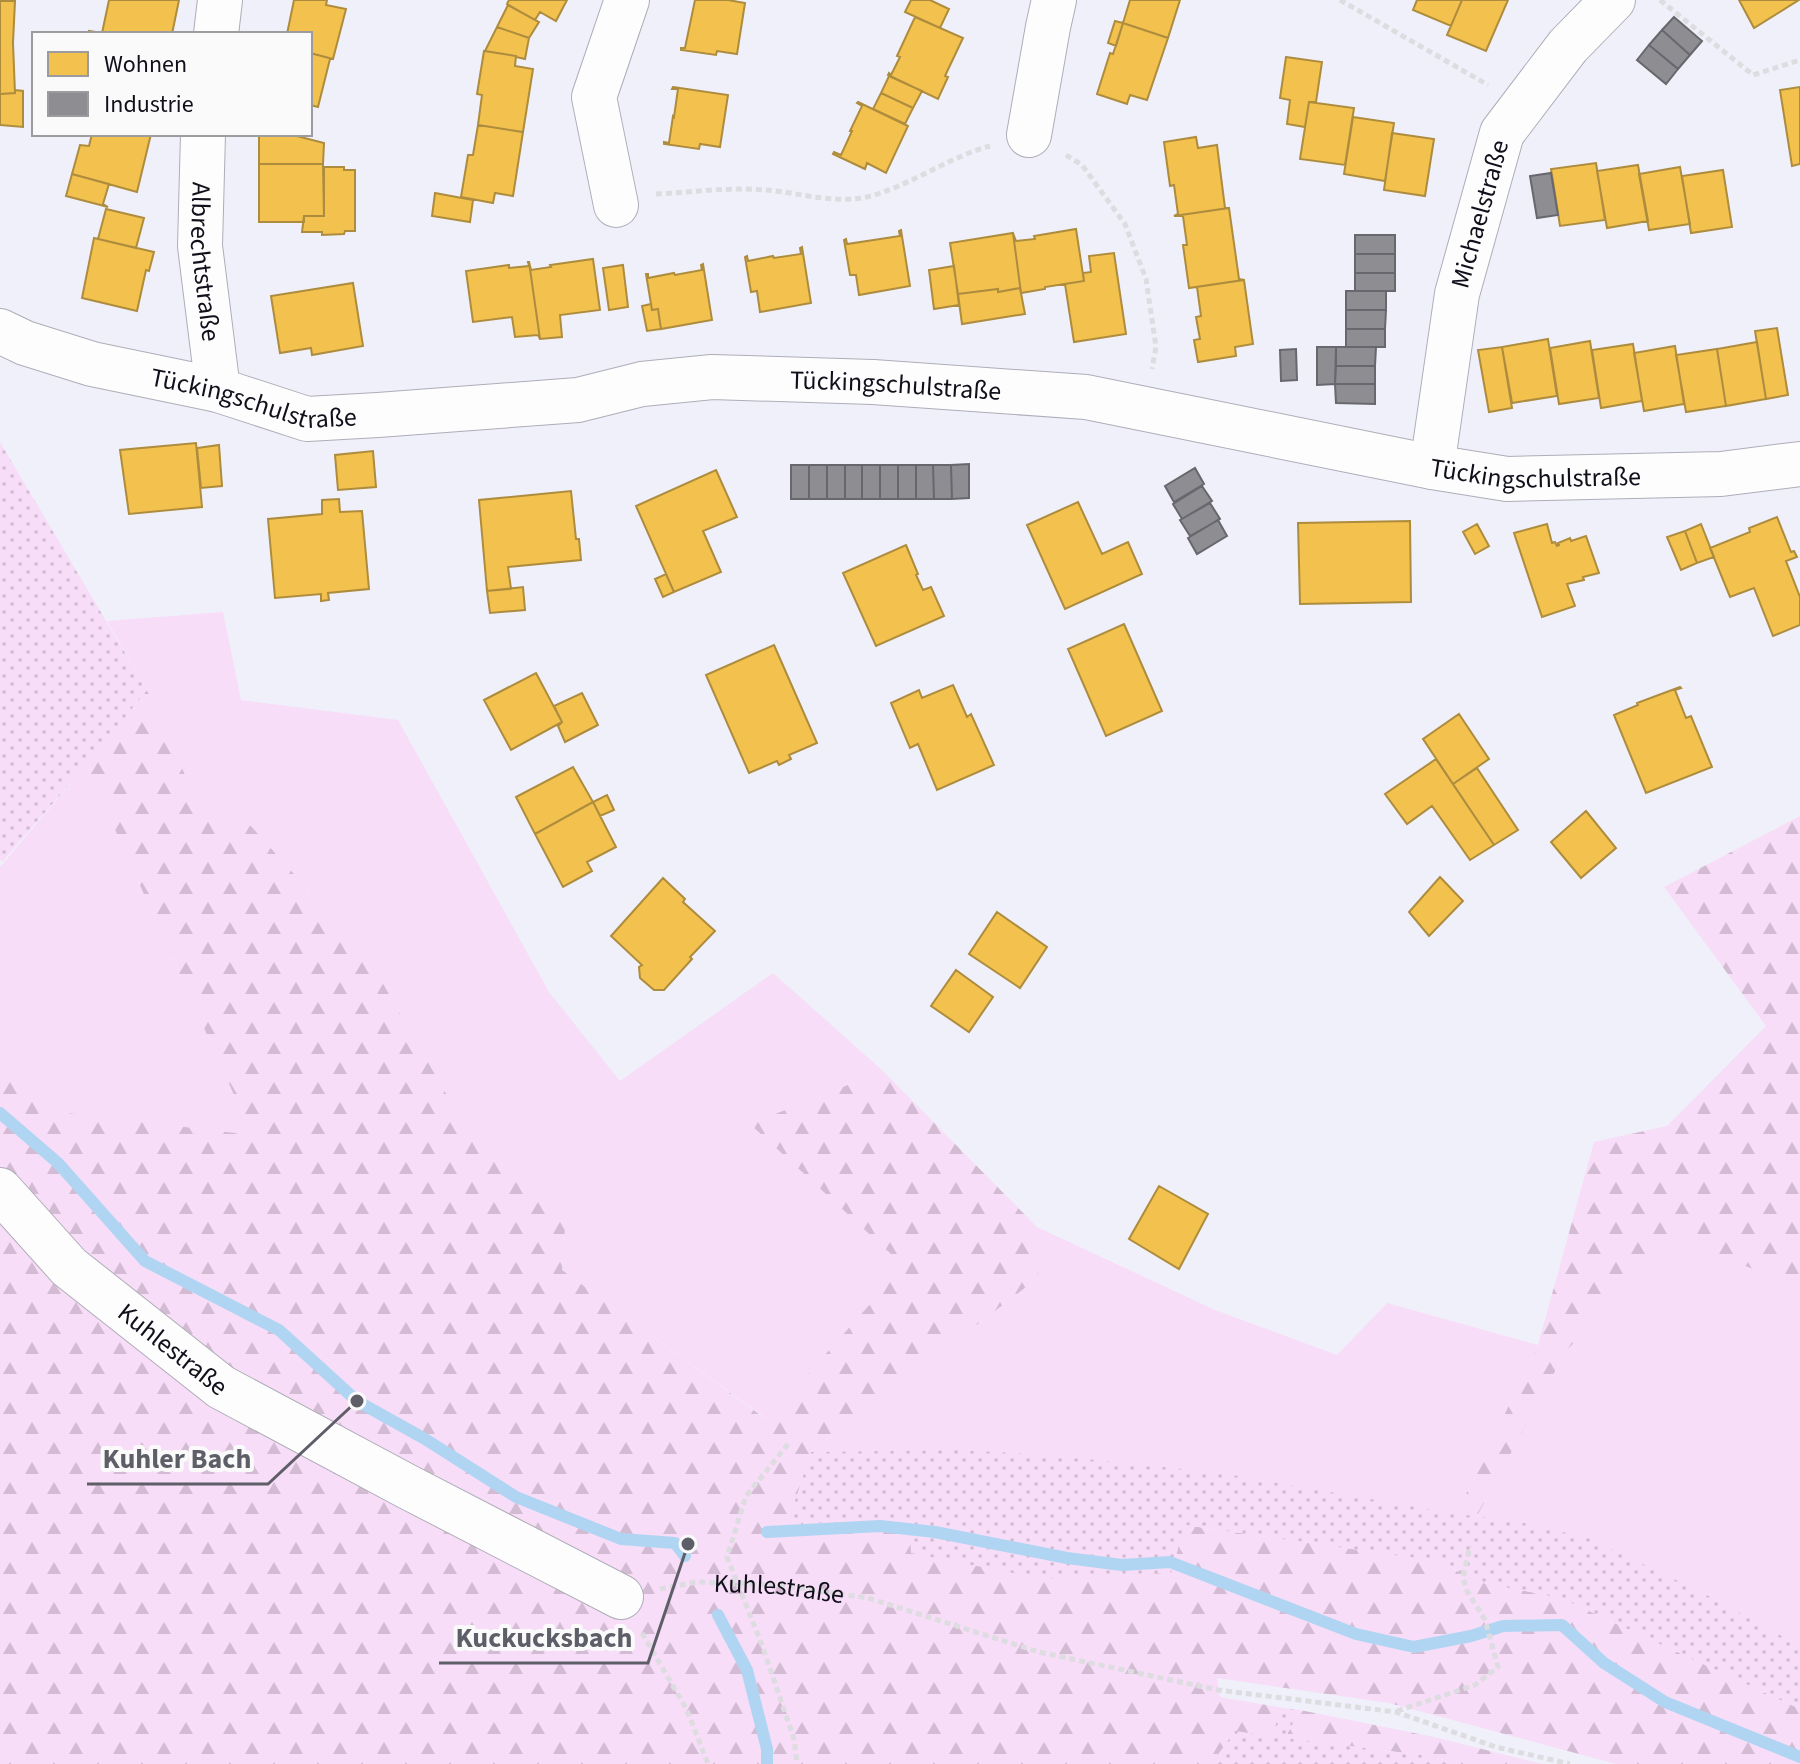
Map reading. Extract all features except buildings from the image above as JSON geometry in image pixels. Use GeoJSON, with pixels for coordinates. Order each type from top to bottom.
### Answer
{"type":"FeatureCollection","features":[{"type":"Feature","properties":{"kind":"street"},"geometry":{"type":"LineString","coordinates":[[216,32],[220,0]]}},
{"type":"Feature","properties":{"kind":"street"},"geometry":{"type":"LineString","coordinates":[[616,205],[594,97],[627,0]]}},
{"type":"Feature","properties":{"kind":"street"},"geometry":{"type":"LineString","coordinates":[[1029,135],[1054,0]]}},
{"type":"Feature","properties":{"kind":"street","name":"Michaelstraße"},"geometry":{"type":"LineString","coordinates":[[1432,467],[1457,294],[1502,133],[1568,46],[1613,0]]}},
{"type":"Feature","properties":{"kind":"street","name":"Albrechtstraße"},"geometry":{"type":"LineString","coordinates":[[203,136],[200,246],[218,390]]}},
{"type":"Feature","properties":{"kind":"street","name":"Tückingschulstraße"},"geometry":{"type":"LineString","coordinates":[[0,331],[25,343],[92,364],[218,390],[307,419],[578,400],[642,384],[712,377],[873,382],[1086,397],[1432,467],[1507,479],[1721,474],[1800,464]]}},
{"type":"Feature","properties":{"kind":"street","name":"Kuhlestraße"},"geometry":{"type":"LineString","coordinates":[[0,1190],[69,1267],[221,1387],[621,1597]]}},
{"type":"Feature","properties":{"kind":"path"},"geometry":{"type":"LineString","coordinates":[[1340,0],[1523,106]]}},
{"type":"Feature","properties":{"kind":"path"},"geometry":{"type":"LineString","coordinates":[[1660,0],[1753,75],[1800,60]]}},
{"type":"Feature","properties":{"kind":"path"},"geometry":{"type":"LineString","coordinates":[[616,205],[649,195],[726,189],[767,190],[839,200],[869,196],[914,179],[970,151],[1029,135],[1082,165],[1125,224],[1146,279],[1156,347],[1145,409]]}},
{"type":"Feature","properties":{"kind":"path"},"geometry":{"type":"LineString","coordinates":[[788,1444],[746,1496],[727,1557],[762,1645],[794,1739],[797,1764]]}},
{"type":"Feature","properties":{"kind":"path"},"geometry":{"type":"LineString","coordinates":[[1396,1712],[1475,1685],[1498,1667],[1485,1620],[1467,1591],[1463,1578],[1470,1546]]}},
{"type":"Feature","properties":{"kind":"path","name":"Kuhlestraße"},"geometry":{"type":"LineString","coordinates":[[621,1597],[696,1582],[779,1585],[868,1598],[1039,1652],[1218,1690],[1396,1712],[1496,1747],[1570,1764]]}},
{"type":"Feature","properties":{"kind":"path"},"geometry":{"type":"LineString","coordinates":[[621,1597],[687,1710],[708,1764]]}},
{"type":"Feature","properties":{"kind":"green space"},"geometry":{"type":"Polygon","coordinates":[[[0,442],[147,690],[2,862],[0,859],[0,442]]]}},
{"type":"Feature","properties":{"kind":"green space"},"geometry":{"type":"Polygon","coordinates":[[[223,612],[241,700],[398,720],[549,992],[620,1081],[773,973],[883,1071],[751,1124],[905,1266],[768,1420],[562,1270],[567,1202],[479,1151],[366,954],[249,824],[199,806],[147,690],[107,621],[223,612]]]}},
{"type":"Feature","properties":{"kind":"green space"},"geometry":{"type":"Polygon","coordinates":[[[147,690],[199,806],[249,824],[366,954],[479,1151],[567,1202],[562,1270],[767,1420],[904,1266],[750,1124],[883,1071],[1037,1227],[1038,1278],[811,1452],[790,1519],[910,1535],[1184,1525],[1443,1562],[1473,1581],[1561,1598],[1800,1709],[1800,1764],[1616,1764],[1389,1703],[1217,1678],[1220,1697],[1284,1708],[1270,1737],[1211,1764],[0,1764],[0,1060],[42,1110],[252,1135],[86,765],[147,690]]]}},
{"type":"Feature","properties":{"kind":"green space"},"geometry":{"type":"Polygon","coordinates":[[[86,765],[252,1135],[42,1110],[0,1060],[0,867],[86,765]]]}},
{"type":"Feature","properties":{"kind":"green space"},"geometry":{"type":"Polygon","coordinates":[[[1800,816],[1800,1289],[1675,1236],[1566,1351],[1477,1516],[1456,1515],[1538,1345],[1594,1142],[1667,1126],[1766,1026],[1664,887],[1800,816]]]}},
{"type":"Feature","properties":{"kind":"green space"},"geometry":{"type":"Polygon","coordinates":[[[1037,1227],[1215,1310],[1337,1355],[1387,1303],[1538,1345],[1456,1515],[1221,1473],[1039,1454],[957,1450],[811,1452],[1038,1278],[1037,1227]]]}},
{"type":"Feature","properties":{"kind":"green space"},"geometry":{"type":"Polygon","coordinates":[[[1675,1235],[1800,1289],[1800,1646],[1703,1593],[1477,1516],[1566,1351],[1675,1235]]]}},
{"type":"Feature","properties":{"kind":"green space"},"geometry":{"type":"Polygon","coordinates":[[[957,1450],[1039,1454],[1221,1473],[1456,1514],[1511,1520],[1588,1538],[1703,1593],[1800,1646],[1800,1709],[1561,1598],[1473,1581],[1443,1562],[1185,1525],[1171,1573],[1043,1579],[911,1553],[910,1535],[789,1519],[811,1452],[957,1450]]]}},
{"type":"Feature","properties":{"kind":"green space"},"geometry":{"type":"Polygon","coordinates":[[[1284,1708],[1300,1710],[1285,1738],[1429,1756],[1458,1764],[1211,1764],[1235,1731],[1270,1736],[1284,1708]]]}},
{"type":"Feature","properties":{"kind":"green space"},"geometry":{"type":"Polygon","coordinates":[[[1300,1710],[1434,1737],[1542,1764],[1458,1764],[1429,1756],[1285,1738],[1300,1710]]]}},
{"type":"Feature","properties":{"kind":"waterway"},"geometry":{"type":"LineString","coordinates":[[0,1113],[58,1163],[145,1261],[279,1330],[357,1401],[425,1439],[516,1497],[621,1539],[675,1543],[685,1556]]}},
{"type":"Feature","properties":{"kind":"waterway"},"geometry":{"type":"LineString","coordinates":[[767,1532],[880,1526],[935,1532],[1067,1558],[1122,1565],[1170,1562],[1356,1634],[1414,1647],[1503,1626],[1562,1625],[1604,1663],[1665,1702],[1800,1757]]}},
{"type":"Feature","properties":{"kind":"waterway"},"geometry":{"type":"LineString","coordinates":[[718,1615],[747,1670],[767,1749],[767,1764]]}},
{"type":"Feature","properties":{"kind":"place","name":"Kuhler Bach"},"geometry":{"type":"Point","coordinates":[357,1401]}},
{"type":"Feature","properties":{"kind":"place","name":"Kuckucksbach"},"geometry":{"type":"Point","coordinates":[688,1544]}}]}
